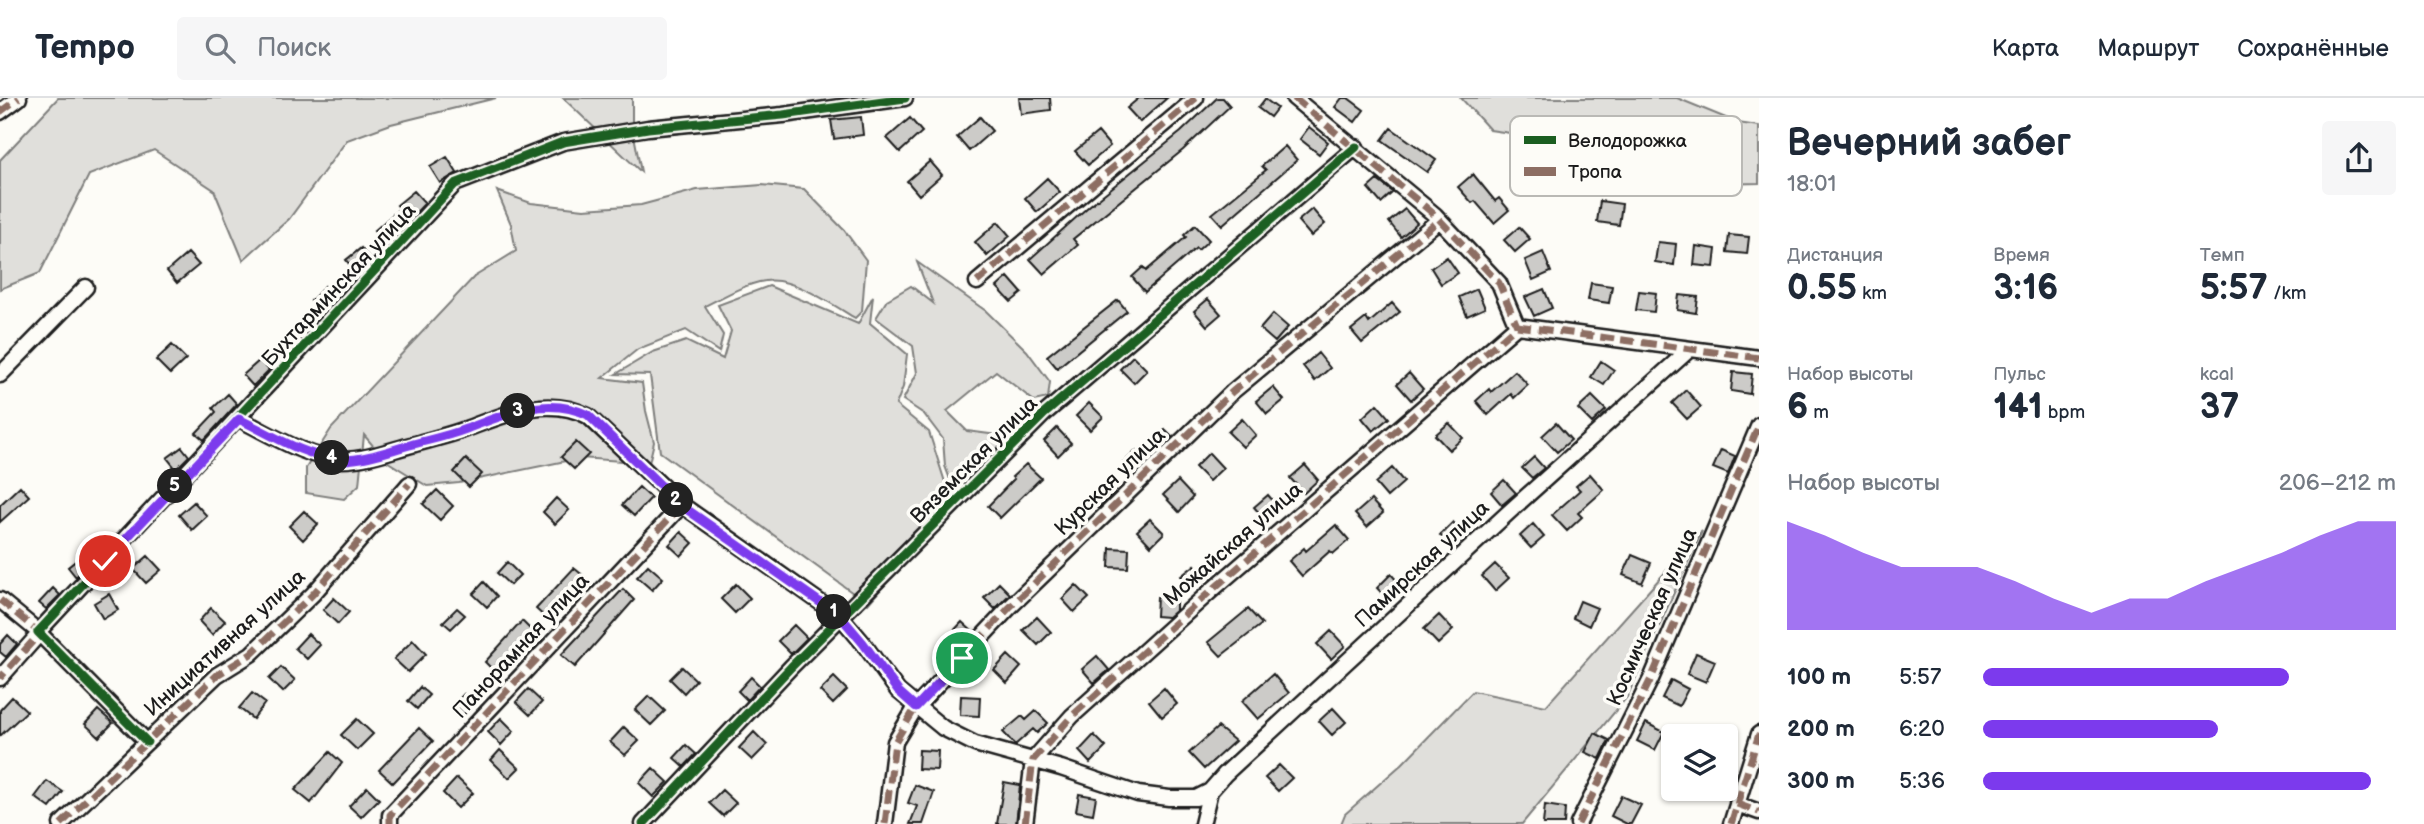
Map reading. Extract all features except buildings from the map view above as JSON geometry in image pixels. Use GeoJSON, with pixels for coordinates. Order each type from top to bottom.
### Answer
{"type":"FeatureCollection","features":[{"type":"Feature","properties":{"kind":"street"},"geometry":{"type":"LineString","coordinates":[[0,112],[19,98]]}},
{"type":"Feature","properties":{"kind":"street","name":"Бухтарминская улица"},"geometry":{"type":"LineString","coordinates":[[0,678],[40,633],[38,632],[455,184],[563,142],[648,128],[783,115],[905,98]]}},
{"type":"Feature","properties":{"kind":"street"},"geometry":{"type":"LineString","coordinates":[[977,282],[1196,98]]}},
{"type":"Feature","properties":{"kind":"street"},"geometry":{"type":"LineString","coordinates":[[1294,98],[1356,147],[1439,220],[1499,283],[1517,326],[1759,358]]}},
{"type":"Feature","properties":{"kind":"street","name":"Вяземская улица"},"geometry":{"type":"LineString","coordinates":[[643,824],[841,617],[1044,414],[1356,147]]}},
{"type":"Feature","properties":{"kind":"street","name":"Курская улица"},"geometry":{"type":"LineString","coordinates":[[885,824],[895,742],[916,707],[1009,608],[1233,392],[1439,220]]}},
{"type":"Feature","properties":{"kind":"street"},"geometry":{"type":"LineString","coordinates":[[0,375],[86,287]]}},
{"type":"Feature","properties":{"kind":"street","name":"Можайская улица"},"geometry":{"type":"LineString","coordinates":[[1033,760],[1072,716],[1192,607],[1517,326]]}},
{"type":"Feature","properties":{"kind":"street","name":"Памирская улица"},"geometry":{"type":"LineString","coordinates":[[1202,824],[1210,791],[1225,774],[1690,349]]}},
{"type":"Feature","properties":{"kind":"street"},"geometry":{"type":"LineString","coordinates":[[239,419],[298,447],[340,460],[361,459],[464,430],[507,412],[552,405],[573,408],[588,415],[682,506],[841,617],[898,691],[943,728],[975,744],[1138,794],[1183,798],[1196,797],[1210,791]]}},
{"type":"Feature","properties":{"kind":"street","name":"Космическая улица"},"geometry":{"type":"LineString","coordinates":[[1578,824],[1651,678],[1759,425]]}},
{"type":"Feature","properties":{"kind":"street","name":"Инициативная улица"},"geometry":{"type":"LineString","coordinates":[[62,824],[217,675],[251,654],[313,594],[409,484]]}},
{"type":"Feature","properties":{"kind":"street","name":"Панорамная улица"},"geometry":{"type":"LineString","coordinates":[[387,821],[682,506]]}},
{"type":"Feature","properties":{"kind":"street"},"geometry":{"type":"LineString","coordinates":[[0,600],[40,633],[147,742]]}},
{"type":"Feature","properties":{"kind":"street"},"geometry":{"type":"LineString","coordinates":[[1731,824],[1759,734]]}},
{"type":"Feature","properties":{"kind":"street"},"geometry":{"type":"LineString","coordinates":[[1025,824],[1033,760]]}},
{"type":"Feature","properties":{"kind":"street"},"geometry":{"type":"LineString","coordinates":[[1737,804],[1759,812]]}},
{"type":"Feature","properties":{"kind":"shaded area"},"geometry":{"type":"Polygon","coordinates":[[[58,98],[496,98],[391,124],[347,140],[289,219],[243,260],[214,190],[154,150],[89,175],[40,273],[0,289],[0,160],[58,98]]]}},
{"type":"Feature","properties":{"kind":"shaded area"},"geometry":{"type":"Polygon","coordinates":[[[563,98],[632,98],[632,125],[641,172],[563,98]]]}},
{"type":"Feature","properties":{"kind":"shaded area"},"geometry":{"type":"Polygon","coordinates":[[[1461,98],[1677,98],[1721,116],[1510,116],[1510,133],[1490,130],[1461,98]]]}},
{"type":"Feature","properties":{"kind":"shaded area"},"geometry":{"type":"Polygon","coordinates":[[[1742,124],[1759,126],[1759,183],[1742,183],[1742,124]]]}},
{"type":"Feature","properties":{"kind":"shaded area"},"geometry":{"type":"Polygon","coordinates":[[[762,185],[804,189],[844,230],[866,260],[862,311],[855,318],[800,287],[765,281],[742,288],[705,306],[723,335],[719,352],[686,330],[638,349],[602,378],[642,383],[654,442],[649,463],[580,458],[459,483],[427,486],[385,460],[364,435],[359,485],[344,499],[306,493],[306,468],[331,429],[474,277],[516,251],[511,224],[497,191],[531,203],[584,209],[641,205],[697,190],[762,185]]]}},
{"type":"Feature","properties":{"kind":"shaded area"},"geometry":{"type":"Polygon","coordinates":[[[917,262],[986,311],[1027,351],[1050,382],[1048,398],[1034,401],[996,371],[947,411],[967,431],[1020,438],[958,500],[945,466],[943,439],[924,414],[903,400],[917,373],[913,346],[876,318],[887,300],[911,286],[933,303],[917,262]]]}},
{"type":"Feature","properties":{"kind":"shaded area"},"geometry":{"type":"Polygon","coordinates":[[[769,286],[858,324],[873,296],[870,323],[907,354],[903,387],[896,405],[929,432],[952,504],[943,518],[868,604],[660,452],[650,375],[616,374],[653,352],[686,341],[723,359],[731,331],[718,305],[769,286]]]}},
{"type":"Feature","properties":{"kind":"shaded area"},"geometry":{"type":"Polygon","coordinates":[[[1702,531],[1627,697],[1522,824],[1341,824],[1345,814],[1402,764],[1473,691],[1546,706],[1702,531]]]}},
{"type":"Feature","properties":{"kind":"marked path"},"geometry":{"type":"LineString","coordinates":[[0,112],[19,98]]}},
{"type":"Feature","properties":{"kind":"marked path"},"geometry":{"type":"LineString","coordinates":[[977,282],[1196,98]]}},
{"type":"Feature","properties":{"kind":"marked path"},"geometry":{"type":"LineString","coordinates":[[1294,98],[1435,215],[1499,283],[1517,326]]}},
{"type":"Feature","properties":{"kind":"marked path"},"geometry":{"type":"LineString","coordinates":[[885,824],[895,742],[916,707],[1009,608],[1232,392],[1439,220]]}},
{"type":"Feature","properties":{"kind":"marked path"},"geometry":{"type":"LineString","coordinates":[[1517,326],[1759,358]]}},
{"type":"Feature","properties":{"kind":"marked path"},"geometry":{"type":"LineString","coordinates":[[1025,824],[1033,760],[1072,716],[1212,590],[1517,326]]}},
{"type":"Feature","properties":{"kind":"marked path"},"geometry":{"type":"LineString","coordinates":[[1578,824],[1651,679],[1759,425]]}},
{"type":"Feature","properties":{"kind":"marked path"},"geometry":{"type":"LineString","coordinates":[[61,824],[217,675],[251,654],[313,594],[409,484]]}},
{"type":"Feature","properties":{"kind":"marked path"},"geometry":{"type":"LineString","coordinates":[[390,824],[390,815],[682,505]]}},
{"type":"Feature","properties":{"kind":"marked path"},"geometry":{"type":"LineString","coordinates":[[0,600],[40,633],[0,678]]}},
{"type":"Feature","properties":{"kind":"marked path"},"geometry":{"type":"LineString","coordinates":[[1731,824],[1759,734]]}},
{"type":"Feature","properties":{"kind":"marked path"},"geometry":{"type":"LineString","coordinates":[[1737,804],[1759,812]]}},
{"type":"Feature","properties":{"kind":"cycle path"},"geometry":{"type":"LineString","coordinates":[[147,742],[38,632],[455,184],[563,142],[648,128],[783,115],[905,98]]}},
{"type":"Feature","properties":{"kind":"cycle path"},"geometry":{"type":"LineString","coordinates":[[643,824],[791,667],[1044,414],[1356,147]]}},
{"type":"Feature","properties":{"kind":"route"},"geometry":{"type":"LineString","coordinates":[[105,561],[239,419],[298,447],[340,460],[361,459],[464,430],[507,412],[552,405],[573,408],[588,415],[682,506],[841,617],[898,691],[916,707],[962,658]]}}]}
